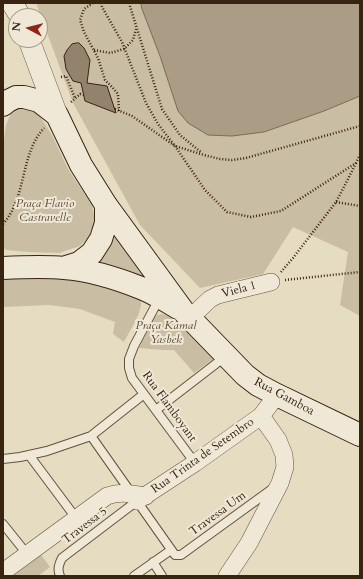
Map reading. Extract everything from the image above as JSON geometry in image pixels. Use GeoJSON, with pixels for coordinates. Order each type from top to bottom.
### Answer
{"type":"FeatureCollection","features":[{"type":"Feature","properties":{"kind":"main road"},"geometry":{"type":"LineString","coordinates":[[3,105],[8,101],[24,97],[39,101],[56,114]]}},
{"type":"Feature","properties":{"kind":"main road","name":"Rua Gamboa"},"geometry":{"type":"LineString","coordinates":[[56,114],[81,165],[106,205],[187,315],[245,375],[258,385],[360,435]]}},
{"type":"Feature","properties":{"kind":"main road"},"geometry":{"type":"LineString","coordinates":[[63,268],[79,263],[92,253],[101,240],[106,223],[106,205]]}},
{"type":"Feature","properties":{"kind":"main road","name":"Rua Gamboa"},"geometry":{"type":"LineString","coordinates":[[9,264],[63,268],[106,276],[141,288],[187,315]]}},
{"type":"Feature","properties":{"kind":"street"},"geometry":{"type":"LineString","coordinates":[[33,48],[56,114]]}},
{"type":"Feature","properties":{"kind":"street","name":"Viela 1"},"geometry":{"type":"LineString","coordinates":[[187,315],[218,295],[271,282]]}},
{"type":"Feature","properties":{"kind":"street","name":"Rua Trinta de Setembro"},"geometry":{"type":"LineString","coordinates":[[138,497],[195,463],[261,416],[277,395]]}},
{"type":"Feature","properties":{"kind":"street","name":"Rua Trinta de Setembro"},"geometry":{"type":"LineString","coordinates":[[226,576],[249,543],[280,483],[285,467],[284,455],[278,440],[261,416]]}},
{"type":"Feature","properties":{"kind":"street"},"geometry":{"type":"LineString","coordinates":[[3,572],[107,496],[116,493],[124,493],[138,497]]}},
{"type":"Feature","properties":{"kind":"lane","name":"Rua Flamboyant"},"geometry":{"type":"LineString","coordinates":[[160,298],[134,346],[129,359],[129,368],[132,378],[195,463]]}},
{"type":"Feature","properties":{"kind":"lane"},"geometry":{"type":"LineString","coordinates":[[156,410],[226,356]]}},
{"type":"Feature","properties":{"kind":"lane"},"geometry":{"type":"LineString","coordinates":[[3,459],[47,451],[91,436],[144,394]]}},
{"type":"Feature","properties":{"kind":"lane"},"geometry":{"type":"LineString","coordinates":[[91,436],[138,497],[171,550],[134,576]]}},
{"type":"Feature","properties":{"kind":"lane"},"geometry":{"type":"LineString","coordinates":[[29,455],[76,518]]}},
{"type":"Feature","properties":{"kind":"lane","name":"Travessa Um"},"geometry":{"type":"LineString","coordinates":[[171,550],[174,555],[181,555],[280,483]]}},
{"type":"Feature","properties":{"kind":"lane","name":"Travessa 5"},"geometry":{"type":"LineString","coordinates":[[60,576],[58,570],[62,558],[138,497]]}},
{"type":"Feature","properties":{"kind":"lane"},"geometry":{"type":"LineString","coordinates":[[3,524],[27,554]]}},
{"type":"Feature","properties":{"kind":"lane"},"geometry":{"type":"LineString","coordinates":[[153,562],[162,576]]}},
{"type":"Feature","properties":{"kind":"path"},"geometry":{"type":"LineString","coordinates":[[93,3],[84,9],[80,20],[84,32],[98,58],[105,80],[118,94],[119,111]]}},
{"type":"Feature","properties":{"kind":"path"},"geometry":{"type":"LineString","coordinates":[[101,3],[122,42],[146,103],[158,124],[206,190],[227,212],[251,217],[281,210],[356,162]]}},
{"type":"Feature","properties":{"kind":"path"},"geometry":{"type":"LineString","coordinates":[[130,3],[162,109],[180,135],[204,155]]}},
{"type":"Feature","properties":{"kind":"path"},"geometry":{"type":"LineString","coordinates":[[94,49],[110,53],[124,49],[133,40],[137,28]]}},
{"type":"Feature","properties":{"kind":"path"},"geometry":{"type":"LineString","coordinates":[[3,224],[12,210],[18,196],[34,141],[39,133],[56,114],[80,94],[84,95]]}},
{"type":"Feature","properties":{"kind":"path"},"geometry":{"type":"LineString","coordinates":[[115,109],[132,116],[175,146],[220,159],[232,160],[246,158],[360,126]]}},
{"type":"Feature","properties":{"kind":"path"},"geometry":{"type":"LineString","coordinates":[[271,282],[293,258],[336,202],[360,155]]}},
{"type":"Feature","properties":{"kind":"path"},"geometry":{"type":"LineString","coordinates":[[336,202],[360,206]]}},
{"type":"Feature","properties":{"kind":"path"},"geometry":{"type":"LineString","coordinates":[[271,282],[360,272]]}},
{"type":"Feature","properties":{"kind":"green space"},"geometry":{"type":"Polygon","coordinates":[[[36,3],[360,3],[360,316],[340,305],[348,252],[293,227],[263,274],[200,288],[140,225],[73,103],[48,35],[48,8],[38,8],[36,3]]]}},
{"type":"Feature","properties":{"kind":"green space","name":"Praça Flavio Castravelle"},"geometry":{"type":"Polygon","coordinates":[[[34,107],[52,135],[68,169],[92,205],[94,215],[94,224],[89,237],[80,246],[59,253],[6,250],[3,247],[3,147],[6,125],[11,113],[16,109],[34,107]]]}},
{"type":"Feature","properties":{"kind":"green space"},"geometry":{"type":"Polygon","coordinates":[[[109,225],[161,290],[85,263],[109,225]]]}},
{"type":"Feature","properties":{"kind":"green space"},"geometry":{"type":"Polygon","coordinates":[[[68,278],[98,281],[141,299],[140,310],[133,327],[124,342],[113,334],[115,322],[80,309],[49,305],[3,307],[3,279],[68,278]]]}},
{"type":"Feature","properties":{"kind":"green space","name":"Praça Kamal Yasbek"},"geometry":{"type":"Polygon","coordinates":[[[163,314],[174,317],[216,357],[194,373],[174,350],[139,348],[154,318],[157,315],[163,314]]]}},
{"type":"Feature","properties":{"kind":"green space"},"geometry":{"type":"Polygon","coordinates":[[[41,555],[50,567],[38,576],[13,576],[41,555]]]}},
{"type":"Feature","properties":{"kind":"shaded area"},"geometry":{"type":"Polygon","coordinates":[[[141,3],[360,3],[360,96],[324,111],[264,132],[232,136],[208,135],[188,123],[178,111],[141,3]]]}},
{"type":"Feature","properties":{"kind":"building"},"geometry":{"type":"Polygon","coordinates":[[[79,43],[84,48],[90,60],[87,83],[107,86],[116,113],[85,101],[81,83],[73,81],[66,69],[64,56],[67,50],[72,44],[79,43]]]}}]}
